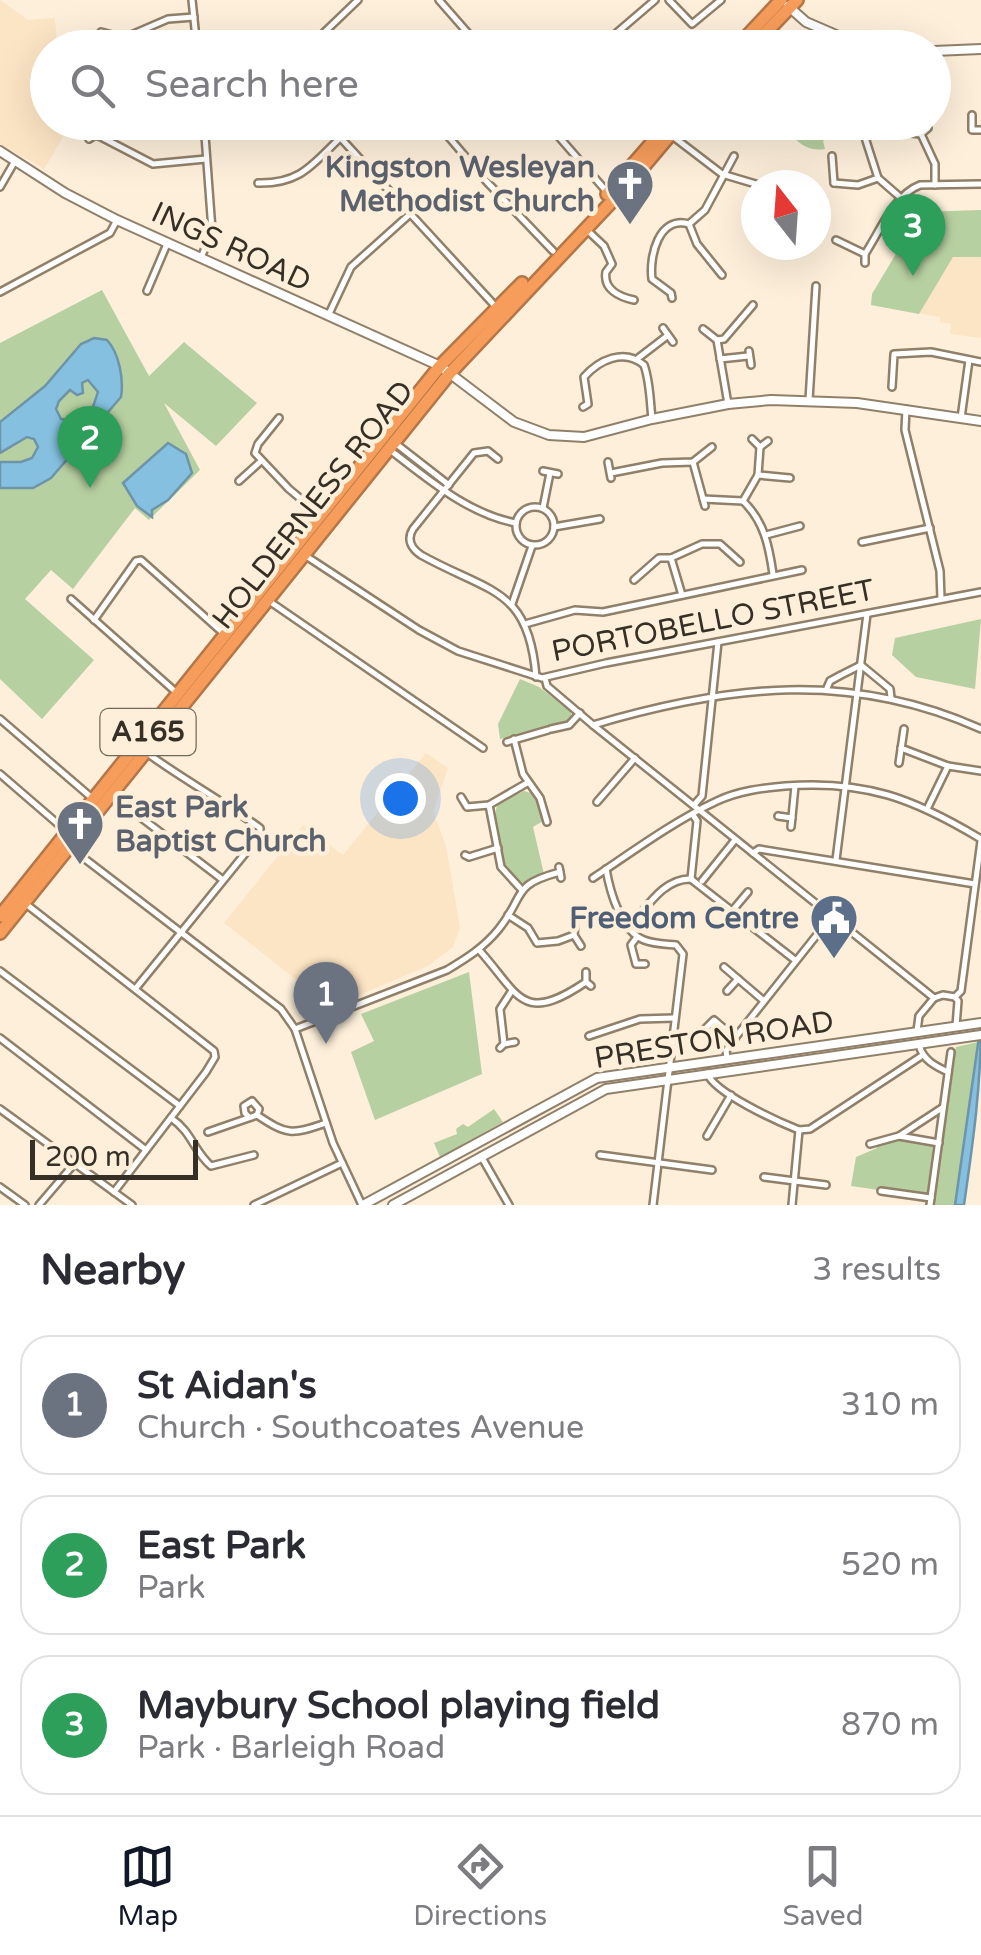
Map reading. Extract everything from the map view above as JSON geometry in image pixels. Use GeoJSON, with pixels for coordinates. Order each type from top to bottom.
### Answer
{"type":"FeatureCollection","features":[{"type":"Feature","properties":{"kind":"highway"},"geometry":{"type":"LineString","coordinates":[[756,30],[787,2]]}},
{"type":"Feature","properties":{"kind":"highway"},"geometry":{"type":"LineString","coordinates":[[765,30],[787,2]]}},
{"type":"Feature","properties":{"kind":"highway","name":"HOLDERNESS ROAD"},"geometry":{"type":"LineString","coordinates":[[0,933],[67,832],[269,601],[445,370],[553,250],[661,140]]}},
{"type":"Feature","properties":{"kind":"highway","name":"HOLDERNESS ROAD"},"geometry":{"type":"LineString","coordinates":[[500,311],[585,228],[610,196]]}},
{"type":"Feature","properties":{"kind":"highway","name":"HOLDERNESS ROAD"},"geometry":{"type":"LineString","coordinates":[[0,916],[70,847],[147,753],[226,636],[321,516],[387,442]]}},
{"type":"Feature","properties":{"kind":"street"},"geometry":{"type":"LineString","coordinates":[[327,30],[358,0]]}},
{"type":"Feature","properties":{"kind":"street"},"geometry":{"type":"LineString","coordinates":[[439,0],[465,30]]}},
{"type":"Feature","properties":{"kind":"street"},"geometry":{"type":"LineString","coordinates":[[619,30],[655,0]]}},
{"type":"Feature","properties":{"kind":"street"},"geometry":{"type":"LineString","coordinates":[[669,0],[692,24],[722,0]]}},
{"type":"Feature","properties":{"kind":"street"},"geometry":{"type":"LineString","coordinates":[[192,1],[195,30]]}},
{"type":"Feature","properties":{"kind":"street"},"geometry":{"type":"LineString","coordinates":[[787,2],[806,22],[824,30]]}},
{"type":"Feature","properties":{"kind":"street"},"geometry":{"type":"LineString","coordinates":[[143,30],[168,19],[194,17]]}},
{"type":"Feature","properties":{"kind":"street"},"geometry":{"type":"LineString","coordinates":[[951,51],[981,50]]}},
{"type":"Feature","properties":{"kind":"street"},"geometry":{"type":"LineString","coordinates":[[972,115],[972,130],[981,130]]}},
{"type":"Feature","properties":{"kind":"street"},"geometry":{"type":"LineString","coordinates":[[108,140],[153,164],[206,159]]}},
{"type":"Feature","properties":{"kind":"street"},"geometry":{"type":"LineString","coordinates":[[201,258],[212,230],[205,140]]}},
{"type":"Feature","properties":{"kind":"street"},"geometry":{"type":"LineString","coordinates":[[258,183],[275,184],[298,177],[338,140]]}},
{"type":"Feature","properties":{"kind":"street"},"geometry":{"type":"LineString","coordinates":[[342,140],[500,311]]}},
{"type":"Feature","properties":{"kind":"street"},"geometry":{"type":"LineString","coordinates":[[451,140],[553,250]]}},
{"type":"Feature","properties":{"kind":"street"},"geometry":{"type":"LineString","coordinates":[[562,140],[610,196]]}},
{"type":"Feature","properties":{"kind":"street"},"geometry":{"type":"LineString","coordinates":[[683,140],[722,174],[741,180]]}},
{"type":"Feature","properties":{"kind":"street"},"geometry":{"type":"LineString","coordinates":[[867,140],[878,178],[901,198]]}},
{"type":"Feature","properties":{"kind":"street"},"geometry":{"type":"LineString","coordinates":[[924,140],[935,164],[935,185]]}},
{"type":"Feature","properties":{"kind":"street","name":"INGS ROAD"},"geometry":{"type":"LineString","coordinates":[[0,151],[65,193],[117,220],[445,370],[514,422],[549,435],[584,437],[728,404],[809,400],[981,421]]}},
{"type":"Feature","properties":{"kind":"street"},"geometry":{"type":"LineString","coordinates":[[689,224],[705,210],[734,156]]}},
{"type":"Feature","properties":{"kind":"street"},"geometry":{"type":"LineString","coordinates":[[832,156],[834,185],[858,185],[878,178]]}},
{"type":"Feature","properties":{"kind":"street"},"geometry":{"type":"LineString","coordinates":[[0,187],[16,161]]}},
{"type":"Feature","properties":{"kind":"street"},"geometry":{"type":"LineString","coordinates":[[865,264],[865,254],[901,198],[920,185],[981,184]]}},
{"type":"Feature","properties":{"kind":"street"},"geometry":{"type":"LineString","coordinates":[[328,316],[346,275],[358,260],[409,215]]}},
{"type":"Feature","properties":{"kind":"street"},"geometry":{"type":"LineString","coordinates":[[0,292],[110,232],[117,220]]}},
{"type":"Feature","properties":{"kind":"street"},"geometry":{"type":"LineString","coordinates":[[672,298],[652,279],[653,252],[671,224],[689,224],[697,244],[716,262],[722,276]]}},
{"type":"Feature","properties":{"kind":"street"},"geometry":{"type":"LineString","coordinates":[[585,228],[610,255],[612,264],[604,278],[609,287],[618,295],[635,300]]}},
{"type":"Feature","properties":{"kind":"street"},"geometry":{"type":"LineString","coordinates":[[834,229],[836,242],[865,254]]}},
{"type":"Feature","properties":{"kind":"street"},"geometry":{"type":"LineString","coordinates":[[147,291],[168,244]]}},
{"type":"Feature","properties":{"kind":"street"},"geometry":{"type":"LineString","coordinates":[[809,400],[816,286]]}},
{"type":"Feature","properties":{"kind":"street"},"geometry":{"type":"LineString","coordinates":[[718,340],[733,332],[742,314],[753,304]]}},
{"type":"Feature","properties":{"kind":"street"},"geometry":{"type":"LineString","coordinates":[[662,328],[673,342]]}},
{"type":"Feature","properties":{"kind":"street"},"geometry":{"type":"LineString","coordinates":[[704,332],[718,340]]}},
{"type":"Feature","properties":{"kind":"street"},"geometry":{"type":"LineString","coordinates":[[638,359],[667,336]]}},
{"type":"Feature","properties":{"kind":"street"},"geometry":{"type":"LineString","coordinates":[[718,340],[728,404]]}},
{"type":"Feature","properties":{"kind":"street"},"geometry":{"type":"LineString","coordinates":[[892,388],[894,354],[931,352],[981,362]]}},
{"type":"Feature","properties":{"kind":"street"},"geometry":{"type":"LineString","coordinates":[[720,358],[748,354],[750,365]]}},
{"type":"Feature","properties":{"kind":"street"},"geometry":{"type":"LineString","coordinates":[[583,407],[588,404],[582,382],[590,370],[616,356],[638,359],[649,378],[652,419]]}},
{"type":"Feature","properties":{"kind":"street"},"geometry":{"type":"LineString","coordinates":[[961,418],[969,360]]}},
{"type":"Feature","properties":{"kind":"street"},"geometry":{"type":"LineString","coordinates":[[906,409],[904,430],[940,571],[940,599]]}},
{"type":"Feature","properties":{"kind":"street"},"geometry":{"type":"LineString","coordinates":[[279,418],[255,453],[260,462],[321,516]]}},
{"type":"Feature","properties":{"kind":"street"},"geometry":{"type":"LineString","coordinates":[[743,501],[758,476],[760,447],[752,438]]}},
{"type":"Feature","properties":{"kind":"street"},"geometry":{"type":"LineString","coordinates":[[760,447],[768,441]]}},
{"type":"Feature","properties":{"kind":"street"},"geometry":{"type":"LineString","coordinates":[[387,442],[448,490],[490,515],[516,523]]}},
{"type":"Feature","properties":{"kind":"street"},"geometry":{"type":"LineString","coordinates":[[608,462],[611,475],[662,463],[694,462],[708,448]]}},
{"type":"Feature","properties":{"kind":"street"},"geometry":{"type":"LineString","coordinates":[[495,456],[488,451],[474,454],[410,533],[413,549],[512,604],[525,624],[536,677]]}},
{"type":"Feature","properties":{"kind":"street"},"geometry":{"type":"LineString","coordinates":[[239,481],[260,462]]}},
{"type":"Feature","properties":{"kind":"street"},"geometry":{"type":"LineString","coordinates":[[694,462],[704,503],[743,501],[754,512],[766,535],[773,574]]}},
{"type":"Feature","properties":{"kind":"street"},"geometry":{"type":"LineString","coordinates":[[543,508],[550,473]]}},
{"type":"Feature","properties":{"kind":"street"},"geometry":{"type":"LineString","coordinates":[[758,476],[787,475]]}},
{"type":"Feature","properties":{"kind":"street"},"geometry":{"type":"LineString","coordinates":[[543,508],[552,517],[554,527],[545,542],[532,546],[519,538],[516,523],[525,510],[543,508]]}},
{"type":"Feature","properties":{"kind":"street"},"geometry":{"type":"LineString","coordinates":[[554,527],[600,519]]}},
{"type":"Feature","properties":{"kind":"street"},"geometry":{"type":"LineString","coordinates":[[766,535],[801,526]]}},
{"type":"Feature","properties":{"kind":"street"},"geometry":{"type":"LineString","coordinates":[[862,542],[930,528]]}},
{"type":"Feature","properties":{"kind":"street"},"geometry":{"type":"LineString","coordinates":[[634,580],[659,558],[671,558],[713,542],[740,562]]}},
{"type":"Feature","properties":{"kind":"street"},"geometry":{"type":"LineString","coordinates":[[512,604],[532,546]]}},
{"type":"Feature","properties":{"kind":"street","name":"PORTOBELLO STREET"},"geometry":{"type":"LineString","coordinates":[[304,555],[458,651],[545,678],[981,592]]}},
{"type":"Feature","properties":{"kind":"street"},"geometry":{"type":"LineString","coordinates":[[671,558],[682,595]]}},
{"type":"Feature","properties":{"kind":"street"},"geometry":{"type":"LineString","coordinates":[[94,620],[136,560],[141,560],[226,636]]}},
{"type":"Feature","properties":{"kind":"street"},"geometry":{"type":"LineString","coordinates":[[525,624],[575,610],[604,612],[802,570]]}},
{"type":"Feature","properties":{"kind":"street"},"geometry":{"type":"LineString","coordinates":[[72,599],[183,698]]}},
{"type":"Feature","properties":{"kind":"street"},"geometry":{"type":"LineString","coordinates":[[269,601],[484,748]]}},
{"type":"Feature","properties":{"kind":"street"},"geometry":{"type":"LineString","coordinates":[[836,860],[867,614]]}},
{"type":"Feature","properties":{"kind":"street"},"geometry":{"type":"LineString","coordinates":[[593,878],[693,815],[697,808],[702,796],[718,642]]}},
{"type":"Feature","properties":{"kind":"street"},"geometry":{"type":"LineString","coordinates":[[827,688],[830,681],[861,665]]}},
{"type":"Feature","properties":{"kind":"street"},"geometry":{"type":"LineString","coordinates":[[861,665],[890,689],[891,698]]}},
{"type":"Feature","properties":{"kind":"street"},"geometry":{"type":"LineString","coordinates":[[545,678],[547,686],[634,758],[934,998]]}},
{"type":"Feature","properties":{"kind":"street"},"geometry":{"type":"LineString","coordinates":[[594,724],[781,688],[827,688],[891,698],[981,729]]}},
{"type":"Feature","properties":{"kind":"street"},"geometry":{"type":"LineString","coordinates":[[547,822],[540,798],[526,783],[510,740],[569,724],[580,713]]}},
{"type":"Feature","properties":{"kind":"street"},"geometry":{"type":"LineString","coordinates":[[0,718],[94,800]]}},
{"type":"Feature","properties":{"kind":"street"},"geometry":{"type":"LineString","coordinates":[[899,763],[904,730]]}},
{"type":"Feature","properties":{"kind":"street"},"geometry":{"type":"LineString","coordinates":[[902,748],[948,766],[981,771]]}},
{"type":"Feature","properties":{"kind":"street"},"geometry":{"type":"LineString","coordinates":[[136,988],[260,835],[260,828],[212,793],[178,776],[147,753]]}},
{"type":"Feature","properties":{"kind":"street"},"geometry":{"type":"LineString","coordinates":[[598,802],[634,758]]}},
{"type":"Feature","properties":{"kind":"street"},"geometry":{"type":"LineString","coordinates":[[928,808],[948,766]]}},
{"type":"Feature","properties":{"kind":"street"},"geometry":{"type":"LineString","coordinates":[[0,774],[67,832]]}},
{"type":"Feature","properties":{"kind":"street"},"geometry":{"type":"LineString","coordinates":[[461,803],[473,808],[488,805],[526,783]]}},
{"type":"Feature","properties":{"kind":"street"},"geometry":{"type":"LineString","coordinates":[[697,808],[743,792],[846,785],[875,790],[928,808],[981,840],[961,990],[955,997]]}},
{"type":"Feature","properties":{"kind":"street"},"geometry":{"type":"LineString","coordinates":[[791,827],[796,786]]}},
{"type":"Feature","properties":{"kind":"street"},"geometry":{"type":"LineString","coordinates":[[112,795],[223,880]]}},
{"type":"Feature","properties":{"kind":"street"},"geometry":{"type":"LineString","coordinates":[[488,805],[502,867],[521,889]]}},
{"type":"Feature","properties":{"kind":"street"},"geometry":{"type":"LineString","coordinates":[[687,879],[696,820],[693,815]]}},
{"type":"Feature","properties":{"kind":"street"},"geometry":{"type":"LineString","coordinates":[[778,816],[792,818]]}},
{"type":"Feature","properties":{"kind":"street"},"geometry":{"type":"LineString","coordinates":[[702,881],[735,840]]}},
{"type":"Feature","properties":{"kind":"street"},"geometry":{"type":"LineString","coordinates":[[70,847],[281,1009],[295,1029],[326,1123],[363,1205]]}},
{"type":"Feature","properties":{"kind":"street"},"geometry":{"type":"LineString","coordinates":[[471,866],[467,856],[498,848]]}},
{"type":"Feature","properties":{"kind":"street"},"geometry":{"type":"LineString","coordinates":[[753,853],[759,849],[975,884]]}},
{"type":"Feature","properties":{"kind":"street"},"geometry":{"type":"LineString","coordinates":[[606,870],[629,928],[647,942],[681,948],[683,954],[652,1205]]}},
{"type":"Feature","properties":{"kind":"street"},"geometry":{"type":"LineString","coordinates":[[295,1029],[448,970],[480,951],[508,915],[521,889],[560,872]]}},
{"type":"Feature","properties":{"kind":"street"},"geometry":{"type":"LineString","coordinates":[[687,879],[795,960]]}},
{"type":"Feature","properties":{"kind":"street"},"geometry":{"type":"LineString","coordinates":[[629,928],[662,890],[687,879]]}},
{"type":"Feature","properties":{"kind":"street"},"geometry":{"type":"LineString","coordinates":[[732,910],[748,892]]}},
{"type":"Feature","properties":{"kind":"street"},"geometry":{"type":"LineString","coordinates":[[20,900],[214,1051],[212,1064],[114,1192]]}},
{"type":"Feature","properties":{"kind":"street"},"geometry":{"type":"LineString","coordinates":[[508,915],[528,928],[537,943],[534,952]]}},
{"type":"Feature","properties":{"kind":"street"},"geometry":{"type":"LineString","coordinates":[[726,1058],[735,1038],[831,917]]}},
{"type":"Feature","properties":{"kind":"street"},"geometry":{"type":"LineString","coordinates":[[574,924],[574,935],[581,946]]}},
{"type":"Feature","properties":{"kind":"street"},"geometry":{"type":"LineString","coordinates":[[537,943],[574,935]]}},
{"type":"Feature","properties":{"kind":"street"},"geometry":{"type":"LineString","coordinates":[[637,936],[632,944],[632,958],[636,964],[645,964]]}},
{"type":"Feature","properties":{"kind":"street"},"geometry":{"type":"LineString","coordinates":[[480,951],[510,992],[525,1001],[545,1003],[589,984],[586,972]]}},
{"type":"Feature","properties":{"kind":"street"},"geometry":{"type":"LineString","coordinates":[[724,967],[764,1001]]}},
{"type":"Feature","properties":{"kind":"street"},"geometry":{"type":"LineString","coordinates":[[0,970],[180,1106]]}},
{"type":"Feature","properties":{"kind":"street"},"geometry":{"type":"LineString","coordinates":[[726,991],[738,979]]}},
{"type":"Feature","properties":{"kind":"street"},"geometry":{"type":"LineString","coordinates":[[510,992],[500,1009],[502,1046],[515,1042]]}},
{"type":"Feature","properties":{"kind":"street"},"geometry":{"type":"LineString","coordinates":[[917,1031],[919,1016],[934,998],[943,995],[958,1000],[956,1026]]}},
{"type":"Feature","properties":{"kind":"street"},"geometry":{"type":"LineString","coordinates":[[589,1036],[640,1020],[674,1018]]}},
{"type":"Feature","properties":{"kind":"street"},"geometry":{"type":"LineString","coordinates":[[704,1030],[714,1020],[735,1038]]}},
{"type":"Feature","properties":{"kind":"street","name":"PRESTON ROAD"},"geometry":{"type":"LineString","coordinates":[[363,1205],[581,1085],[623,1072],[977,1024]]}},
{"type":"Feature","properties":{"kind":"street","name":"PRESTON ROAD"},"geometry":{"type":"LineString","coordinates":[[393,1205],[606,1089],[977,1036]]}},
{"type":"Feature","properties":{"kind":"street"},"geometry":{"type":"LineString","coordinates":[[0,1038],[146,1150]]}},
{"type":"Feature","properties":{"kind":"street"},"geometry":{"type":"LineString","coordinates":[[919,1044],[923,1056],[948,1072]]}},
{"type":"Feature","properties":{"kind":"street"},"geometry":{"type":"LineString","coordinates":[[880,1191],[930,1202],[951,1052]]}},
{"type":"Feature","properties":{"kind":"street"},"geometry":{"type":"LineString","coordinates":[[708,1073],[710,1082],[800,1130],[810,1128],[923,1056]]}},
{"type":"Feature","properties":{"kind":"street"},"geometry":{"type":"LineString","coordinates":[[708,1136],[731,1094]]}},
{"type":"Feature","properties":{"kind":"street"},"geometry":{"type":"LineString","coordinates":[[870,1144],[900,1136],[944,1107]]}},
{"type":"Feature","properties":{"kind":"street"},"geometry":{"type":"LineString","coordinates":[[0,1109],[132,1205]]}},
{"type":"Feature","properties":{"kind":"street"},"geometry":{"type":"LineString","coordinates":[[208,1132],[253,1116],[280,1132],[294,1133],[326,1123]]}},
{"type":"Feature","properties":{"kind":"street"},"geometry":{"type":"LineString","coordinates":[[171,1118],[186,1128],[197,1154],[212,1166],[254,1155]]}},
{"type":"Feature","properties":{"kind":"street"},"geometry":{"type":"LineString","coordinates":[[792,1205],[800,1130]]}},
{"type":"Feature","properties":{"kind":"street"},"geometry":{"type":"LineString","coordinates":[[900,1136],[939,1143]]}},
{"type":"Feature","properties":{"kind":"street"},"geometry":{"type":"LineString","coordinates":[[600,1155],[712,1170]]}},
{"type":"Feature","properties":{"kind":"street"},"geometry":{"type":"LineString","coordinates":[[481,1156],[509,1205]]}},
{"type":"Feature","properties":{"kind":"street"},"geometry":{"type":"LineString","coordinates":[[254,1205],[342,1162]]}},
{"type":"Feature","properties":{"kind":"street"},"geometry":{"type":"LineString","coordinates":[[39,1205],[74,1164]]}},
{"type":"Feature","properties":{"kind":"street"},"geometry":{"type":"LineString","coordinates":[[764,1177],[826,1184]]}},
{"type":"Feature","properties":{"kind":"street"},"geometry":{"type":"LineString","coordinates":[[0,1187],[25,1205]]}},
{"type":"Feature","properties":{"kind":"shaded area"},"geometry":{"type":"Polygon","coordinates":[[[0,0],[28,20],[55,18],[56,30],[30,30],[30,140],[61,140],[44,169],[0,144],[0,0]]]}},
{"type":"Feature","properties":{"kind":"shaded area"},"geometry":{"type":"Polygon","coordinates":[[[981,210],[981,338],[950,334],[951,324],[940,322],[940,317],[871,305],[872,294],[921,212],[981,210]]]}},
{"type":"Feature","properties":{"kind":"shaded area"},"geometry":{"type":"Polygon","coordinates":[[[426,753],[448,768],[433,811],[446,846],[460,928],[453,947],[428,966],[331,1007],[224,923],[303,825],[343,855],[426,753]]]}},
{"type":"Feature","properties":{"kind":"green space"},"geometry":{"type":"Polygon","coordinates":[[[798,140],[825,140],[825,149],[810,148],[798,140]]]}},
{"type":"Feature","properties":{"kind":"green space"},"geometry":{"type":"Polygon","coordinates":[[[981,210],[981,257],[953,257],[919,314],[871,305],[872,294],[921,212],[981,210]]]}},
{"type":"Feature","properties":{"kind":"green space"},"geometry":{"type":"Polygon","coordinates":[[[102,290],[149,376],[184,342],[257,403],[216,446],[164,403],[200,470],[149,520],[135,508],[73,589],[51,570],[25,599],[94,660],[42,719],[0,679],[0,343],[102,290]]]}},
{"type":"Feature","properties":{"kind":"green space"},"geometry":{"type":"Polygon","coordinates":[[[981,619],[975,689],[916,677],[892,655],[895,638],[981,619]]]}},
{"type":"Feature","properties":{"kind":"green space"},"geometry":{"type":"Polygon","coordinates":[[[520,679],[539,687],[571,711],[571,717],[565,722],[500,739],[498,724],[520,679]]]}},
{"type":"Feature","properties":{"kind":"green space"},"geometry":{"type":"Polygon","coordinates":[[[524,791],[535,794],[543,821],[533,827],[544,874],[522,883],[502,860],[495,826],[497,805],[524,791]]]}},
{"type":"Feature","properties":{"kind":"green space"},"geometry":{"type":"Polygon","coordinates":[[[469,972],[482,1074],[375,1120],[351,1052],[374,1041],[361,1014],[469,972]]]}},
{"type":"Feature","properties":{"kind":"green space"},"geometry":{"type":"Polygon","coordinates":[[[978,1042],[955,1205],[933,1205],[956,1047],[978,1042]]]}},
{"type":"Feature","properties":{"kind":"green space"},"geometry":{"type":"Polygon","coordinates":[[[494,1109],[503,1122],[440,1157],[434,1143],[457,1134],[456,1129],[463,1124],[468,1127],[494,1109]]]}},
{"type":"Feature","properties":{"kind":"green space"},"geometry":{"type":"Polygon","coordinates":[[[895,1139],[933,1146],[927,1197],[851,1186],[856,1157],[877,1148],[876,1144],[895,1139]]]}},
{"type":"Feature","properties":{"kind":"water"},"geometry":{"type":"Polygon","coordinates":[[[94,338],[107,340],[111,345],[120,367],[121,397],[51,478],[33,488],[0,488],[0,462],[32,458],[38,447],[34,439],[27,437],[0,453],[0,422],[45,386],[81,344],[94,338]],[[88,380],[82,383],[83,393],[77,395],[70,390],[56,409],[61,419],[77,420],[93,407],[98,392],[88,380]]]}},
{"type":"Feature","properties":{"kind":"water"},"geometry":{"type":"Polygon","coordinates":[[[168,443],[186,454],[192,473],[168,500],[152,510],[152,517],[137,506],[123,483],[168,443]]]}},
{"type":"Feature","properties":{"kind":"water"},"geometry":{"type":"Polygon","coordinates":[[[981,1023],[978,1092],[964,1205],[955,1205],[981,1023]]]}},
{"type":"Feature","properties":{"kind":"place","name":"Kingston Wesleyan Methodist Church"},"geometry":{"type":"Point","coordinates":[630,226]}},
{"type":"Feature","properties":{"kind":"place","name":"Maybury School playing field"},"geometry":{"type":"Point","coordinates":[913,276]}},
{"type":"Feature","properties":{"kind":"place","name":"East Park"},"geometry":{"type":"Point","coordinates":[90,488]}},
{"type":"Feature","properties":{"kind":"place","name":"East Park Baptist Church"},"geometry":{"type":"Point","coordinates":[80,866]}},
{"type":"Feature","properties":{"kind":"place","name":"Freedom Centre"},"geometry":{"type":"Point","coordinates":[834,960]}},
{"type":"Feature","properties":{"kind":"place","name":"St Aidan's"},"geometry":{"type":"Point","coordinates":[326,1044]}}]}
